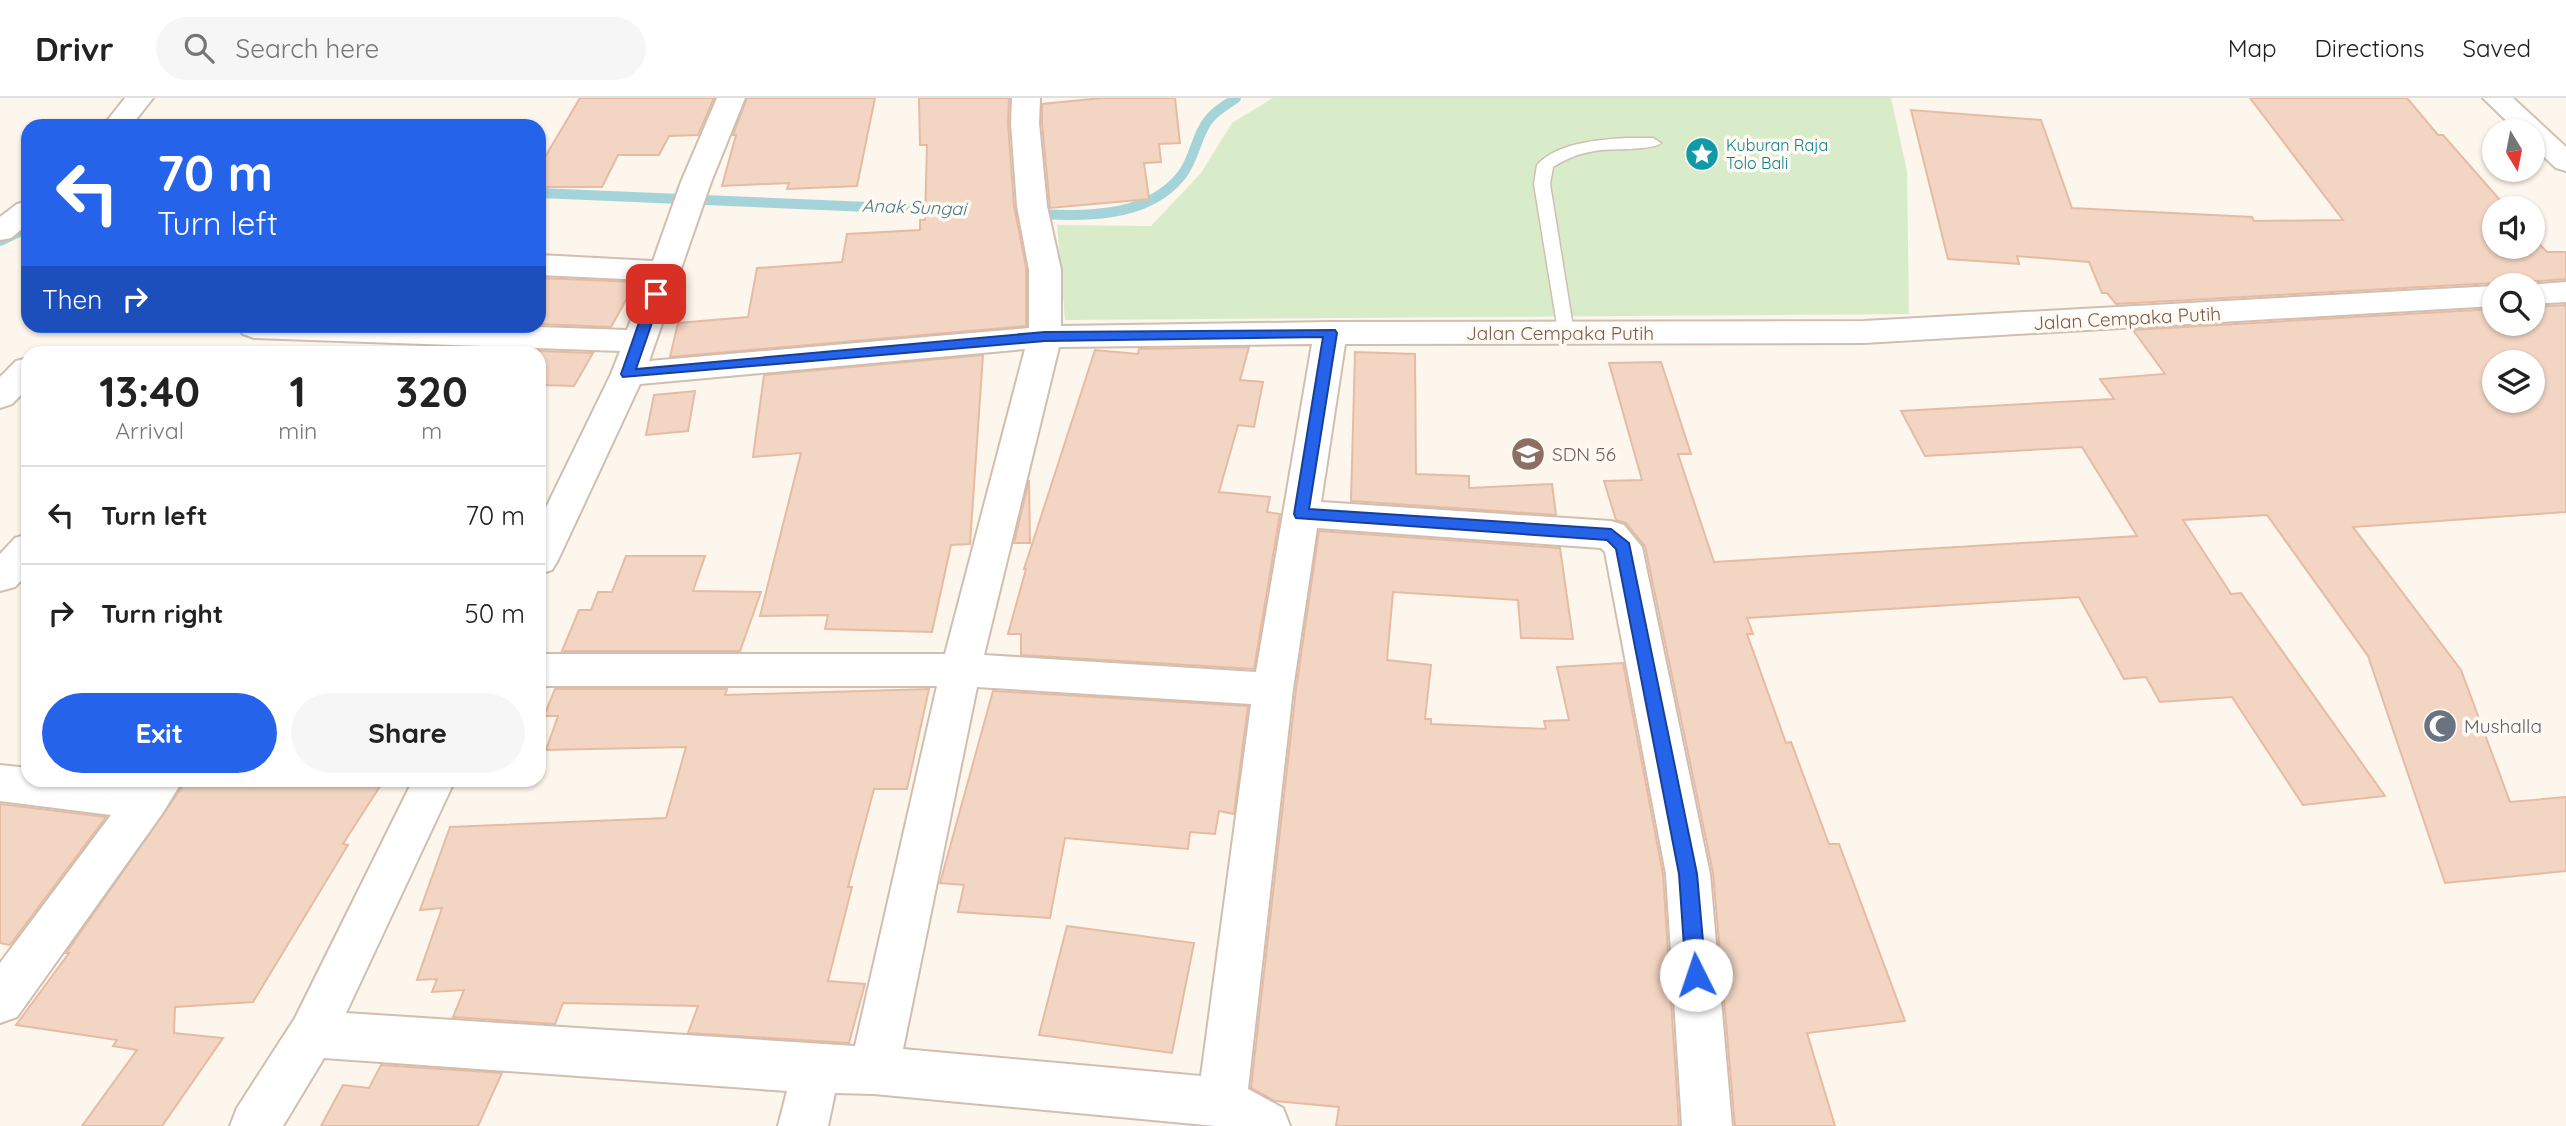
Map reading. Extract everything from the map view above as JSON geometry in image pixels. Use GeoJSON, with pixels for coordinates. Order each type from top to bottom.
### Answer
{"type":"FeatureCollection","features":[{"type":"Feature","properties":{"kind":"street"},"geometry":{"type":"LineString","coordinates":[[122,119],[139,98]]}},
{"type":"Feature","properties":{"kind":"street"},"geometry":{"type":"LineString","coordinates":[[546,545],[628,374],[696,182],[731,98]]}},
{"type":"Feature","properties":{"kind":"street"},"geometry":{"type":"LineString","coordinates":[[874,1070],[961,670],[1045,337],[1045,270],[1034,214],[1025,123],[1026,98]]}},
{"type":"Feature","properties":{"kind":"street"},"geometry":{"type":"LineString","coordinates":[[2497,98],[2566,162]]}},
{"type":"Feature","properties":{"kind":"street"},"geometry":{"type":"LineString","coordinates":[[0,231],[21,215]]}},
{"type":"Feature","properties":{"kind":"street"},"geometry":{"type":"LineString","coordinates":[[546,265],[664,271]]}},
{"type":"Feature","properties":{"kind":"street"},"geometry":{"type":"LineString","coordinates":[[2545,293],[2566,292]]}},
{"type":"Feature","properties":{"kind":"street","name":"Jalan Cempaka Putih"},"geometry":{"type":"LineString","coordinates":[[628,374],[1045,337],[1864,331],[2482,297]]}},
{"type":"Feature","properties":{"kind":"street"},"geometry":{"type":"LineString","coordinates":[[419,333],[639,341]]}},
{"type":"Feature","properties":{"kind":"street"},"geometry":{"type":"LineString","coordinates":[[1222,1102],[1273,689],[1330,333]]}},
{"type":"Feature","properties":{"kind":"street"},"geometry":{"type":"LineString","coordinates":[[0,396],[21,376]]}},
{"type":"Feature","properties":{"kind":"street"},"geometry":{"type":"LineString","coordinates":[[1301,514],[1611,535],[1623,547],[1688,874],[1707,1126]]}},
{"type":"Feature","properties":{"kind":"street"},"geometry":{"type":"LineString","coordinates":[[10,578],[21,560]]}},
{"type":"Feature","properties":{"kind":"street"},"geometry":{"type":"LineString","coordinates":[[546,670],[961,670],[1273,689]]}},
{"type":"Feature","properties":{"kind":"street"},"geometry":{"type":"LineString","coordinates":[[0,783],[21,784]]}},
{"type":"Feature","properties":{"kind":"street"},"geometry":{"type":"LineString","coordinates":[[78,787],[155,791]]}},
{"type":"Feature","properties":{"kind":"street"},"geometry":{"type":"LineString","coordinates":[[255,1126],[312,1034],[431,787]]}},
{"type":"Feature","properties":{"kind":"street"},"geometry":{"type":"LineString","coordinates":[[0,1001],[155,791]]}},
{"type":"Feature","properties":{"kind":"street"},"geometry":{"type":"LineString","coordinates":[[312,1034],[817,1069],[874,1070],[1222,1102],[1265,1126]]}},
{"type":"Feature","properties":{"kind":"street"},"geometry":{"type":"LineString","coordinates":[[803,1126],[817,1069]]}},
{"type":"Feature","properties":{"kind":"lane"},"geometry":{"type":"LineString","coordinates":[[1565,334],[1542,184],[1545,165],[1559,156],[1589,146],[1653,143]]}},
{"type":"Feature","properties":{"kind":"green space"},"geometry":{"type":"Polygon","coordinates":[[[1273,98],[1891,98],[1907,171],[1909,314],[1065,320],[1057,225],[1151,226],[1201,173],[1232,123],[1273,98]]]}},
{"type":"Feature","properties":{"kind":"building"},"geometry":{"type":"Polygon","coordinates":[[[580,98],[714,98],[698,135],[669,136],[659,155],[618,155],[602,187],[546,187],[546,155],[580,98]]]}},
{"type":"Feature","properties":{"kind":"building"},"geometry":{"type":"Polygon","coordinates":[[[747,98],[875,98],[857,186],[787,189],[789,183],[722,186],[736,135],[733,135],[747,98]]]}},
{"type":"Feature","properties":{"kind":"building"},"geometry":{"type":"Polygon","coordinates":[[[919,98],[1009,98],[1008,123],[1014,206],[1026,267],[1026,326],[670,357],[678,323],[748,317],[757,268],[842,262],[847,234],[920,230],[920,220],[925,220],[927,145],[920,145],[919,98]]]}},
{"type":"Feature","properties":{"kind":"building"},"geometry":{"type":"Polygon","coordinates":[[[1102,98],[1175,98],[1180,143],[1159,144],[1161,162],[1144,163],[1149,199],[1050,208],[1042,104],[1102,98]]]}},
{"type":"Feature","properties":{"kind":"building"},"geometry":{"type":"Polygon","coordinates":[[[2250,98],[2407,98],[2496,196],[2482,196],[2482,259],[2545,259],[2545,250],[2566,252],[2566,279],[2545,281],[2545,273],[2482,273],[2482,284],[2116,304],[2107,293],[2102,293],[2089,262],[2017,256],[2019,264],[1948,259],[1911,110],[2041,120],[2072,208],[2252,217],[2254,221],[2343,220],[2250,98]]]}},
{"type":"Feature","properties":{"kind":"building"},"geometry":{"type":"Polygon","coordinates":[[[546,278],[636,282],[611,327],[546,324],[546,278]]]}},
{"type":"Feature","properties":{"kind":"building"},"geometry":{"type":"Polygon","coordinates":[[[2566,305],[2566,512],[2353,527],[2461,670],[2510,802],[2566,797],[2566,871],[2445,883],[2368,656],[2267,515],[2183,520],[2231,594],[2241,593],[2385,796],[2303,805],[2232,697],[2160,702],[2146,677],[2124,679],[2079,597],[1747,618],[1753,634],[1747,634],[1786,743],[1791,742],[1829,844],[1839,844],[1905,1021],[1807,1033],[1835,1126],[1735,1126],[1713,873],[1645,546],[1626,523],[1616,520],[1604,481],[1642,480],[1609,363],[1661,362],[1691,454],[1678,454],[1714,562],[2137,536],[2082,447],[1925,456],[1901,411],[2114,399],[2100,379],[2165,374],[2133,330],[2482,310],[2482,336],[2545,336],[2545,306],[2566,305]]]}},
{"type":"Feature","properties":{"kind":"building"},"geometry":{"type":"Polygon","coordinates":[[[1249,347],[1240,380],[1263,382],[1254,427],[1238,425],[1219,492],[1270,497],[1267,512],[1280,514],[1254,669],[1021,655],[1021,634],[1008,634],[1024,569],[1095,350],[1138,354],[1139,349],[1249,347]]]}},
{"type":"Feature","properties":{"kind":"building"},"geometry":{"type":"Polygon","coordinates":[[[546,351],[593,353],[574,386],[546,385],[546,351]]]}},
{"type":"Feature","properties":{"kind":"building"},"geometry":{"type":"Polygon","coordinates":[[[1355,352],[1415,354],[1416,474],[1469,476],[1469,488],[1552,484],[1556,515],[1351,501],[1355,352]]]}},
{"type":"Feature","properties":{"kind":"building"},"geometry":{"type":"Polygon","coordinates":[[[983,355],[970,544],[951,545],[932,632],[825,629],[828,615],[760,616],[801,453],[753,457],[764,375],[983,355]]]}},
{"type":"Feature","properties":{"kind":"building"},"geometry":{"type":"Polygon","coordinates":[[[695,391],[688,431],[646,435],[654,395],[695,391]]]}},
{"type":"Feature","properties":{"kind":"building"},"geometry":{"type":"Polygon","coordinates":[[[1029,480],[1030,543],[1014,543],[1029,480]]]}},
{"type":"Feature","properties":{"kind":"building"},"geometry":{"type":"Polygon","coordinates":[[[1319,531],[1560,548],[1573,639],[1521,638],[1518,600],[1393,592],[1387,660],[1431,665],[1425,719],[1431,719],[1431,724],[1546,729],[1544,721],[1569,720],[1557,667],[1623,663],[1663,874],[1679,1126],[1336,1126],[1339,1107],[1275,1101],[1251,1088],[1296,689],[1319,531]]]}},
{"type":"Feature","properties":{"kind":"building"},"geometry":{"type":"Polygon","coordinates":[[[626,556],[705,556],[693,591],[761,592],[740,651],[562,651],[579,610],[591,610],[598,592],[612,592],[626,556]]]}},
{"type":"Feature","properties":{"kind":"building"},"geometry":{"type":"Polygon","coordinates":[[[555,689],[727,689],[725,695],[929,689],[907,789],[874,789],[848,887],[852,887],[828,981],[865,984],[849,1043],[688,1033],[698,1006],[563,1003],[555,1024],[453,1017],[464,990],[432,992],[437,979],[417,980],[442,908],[420,910],[450,827],[666,818],[686,747],[546,750],[558,716],[546,716],[555,689]]]}},
{"type":"Feature","properties":{"kind":"building"},"geometry":{"type":"Polygon","coordinates":[[[993,691],[1248,706],[1234,814],[1219,811],[1215,834],[1190,832],[1188,849],[1065,838],[1050,918],[958,912],[964,885],[940,883],[993,691]]]}},
{"type":"Feature","properties":{"kind":"building"},"geometry":{"type":"Polygon","coordinates":[[[182,787],[380,787],[343,844],[348,845],[253,1002],[175,1007],[174,1033],[223,1038],[162,1126],[82,1126],[137,1050],[113,1046],[117,1040],[16,1025],[69,953],[66,953],[182,787]]]}},
{"type":"Feature","properties":{"kind":"building"},"geometry":{"type":"Polygon","coordinates":[[[0,804],[106,817],[10,945],[0,943],[0,804]]]}},
{"type":"Feature","properties":{"kind":"building"},"geometry":{"type":"Polygon","coordinates":[[[1067,926],[1194,943],[1172,1053],[1039,1035],[1067,926]]]}},
{"type":"Feature","properties":{"kind":"building"},"geometry":{"type":"Polygon","coordinates":[[[381,1065],[502,1073],[478,1126],[321,1126],[343,1085],[369,1088],[381,1065]]]}},
{"type":"Feature","properties":{"kind":"waterway","name":"Anak Sungai"},"geometry":{"type":"LineString","coordinates":[[1001,212],[1097,214],[1144,203],[1164,192],[1181,176],[1205,124],[1216,112],[1236,98]]}},
{"type":"Feature","properties":{"kind":"waterway","name":"Anak Sungai"},"geometry":{"type":"LineString","coordinates":[[546,193],[941,210]]}},
{"type":"Feature","properties":{"kind":"waterway","name":"Anak Sungai"},"geometry":{"type":"LineString","coordinates":[[0,241],[21,231]]}},
{"type":"Feature","properties":{"kind":"place","name":"Kuburan Raja Tolo Bali"},"geometry":{"type":"Point","coordinates":[1702,154]}},
{"type":"Feature","properties":{"kind":"place","name":"SDN 56"},"geometry":{"type":"Point","coordinates":[1528,454]}},
{"type":"Feature","properties":{"kind":"place","name":"Mushalla"},"geometry":{"type":"Point","coordinates":[2440,726]}},
{"type":"Feature","properties":{"kind":"route"},"geometry":{"type":"LineString","coordinates":[[656,294],[628,374],[1045,337],[1330,333],[1301,514],[1611,535],[1623,547],[1688,874],[1696,975]]}}]}
